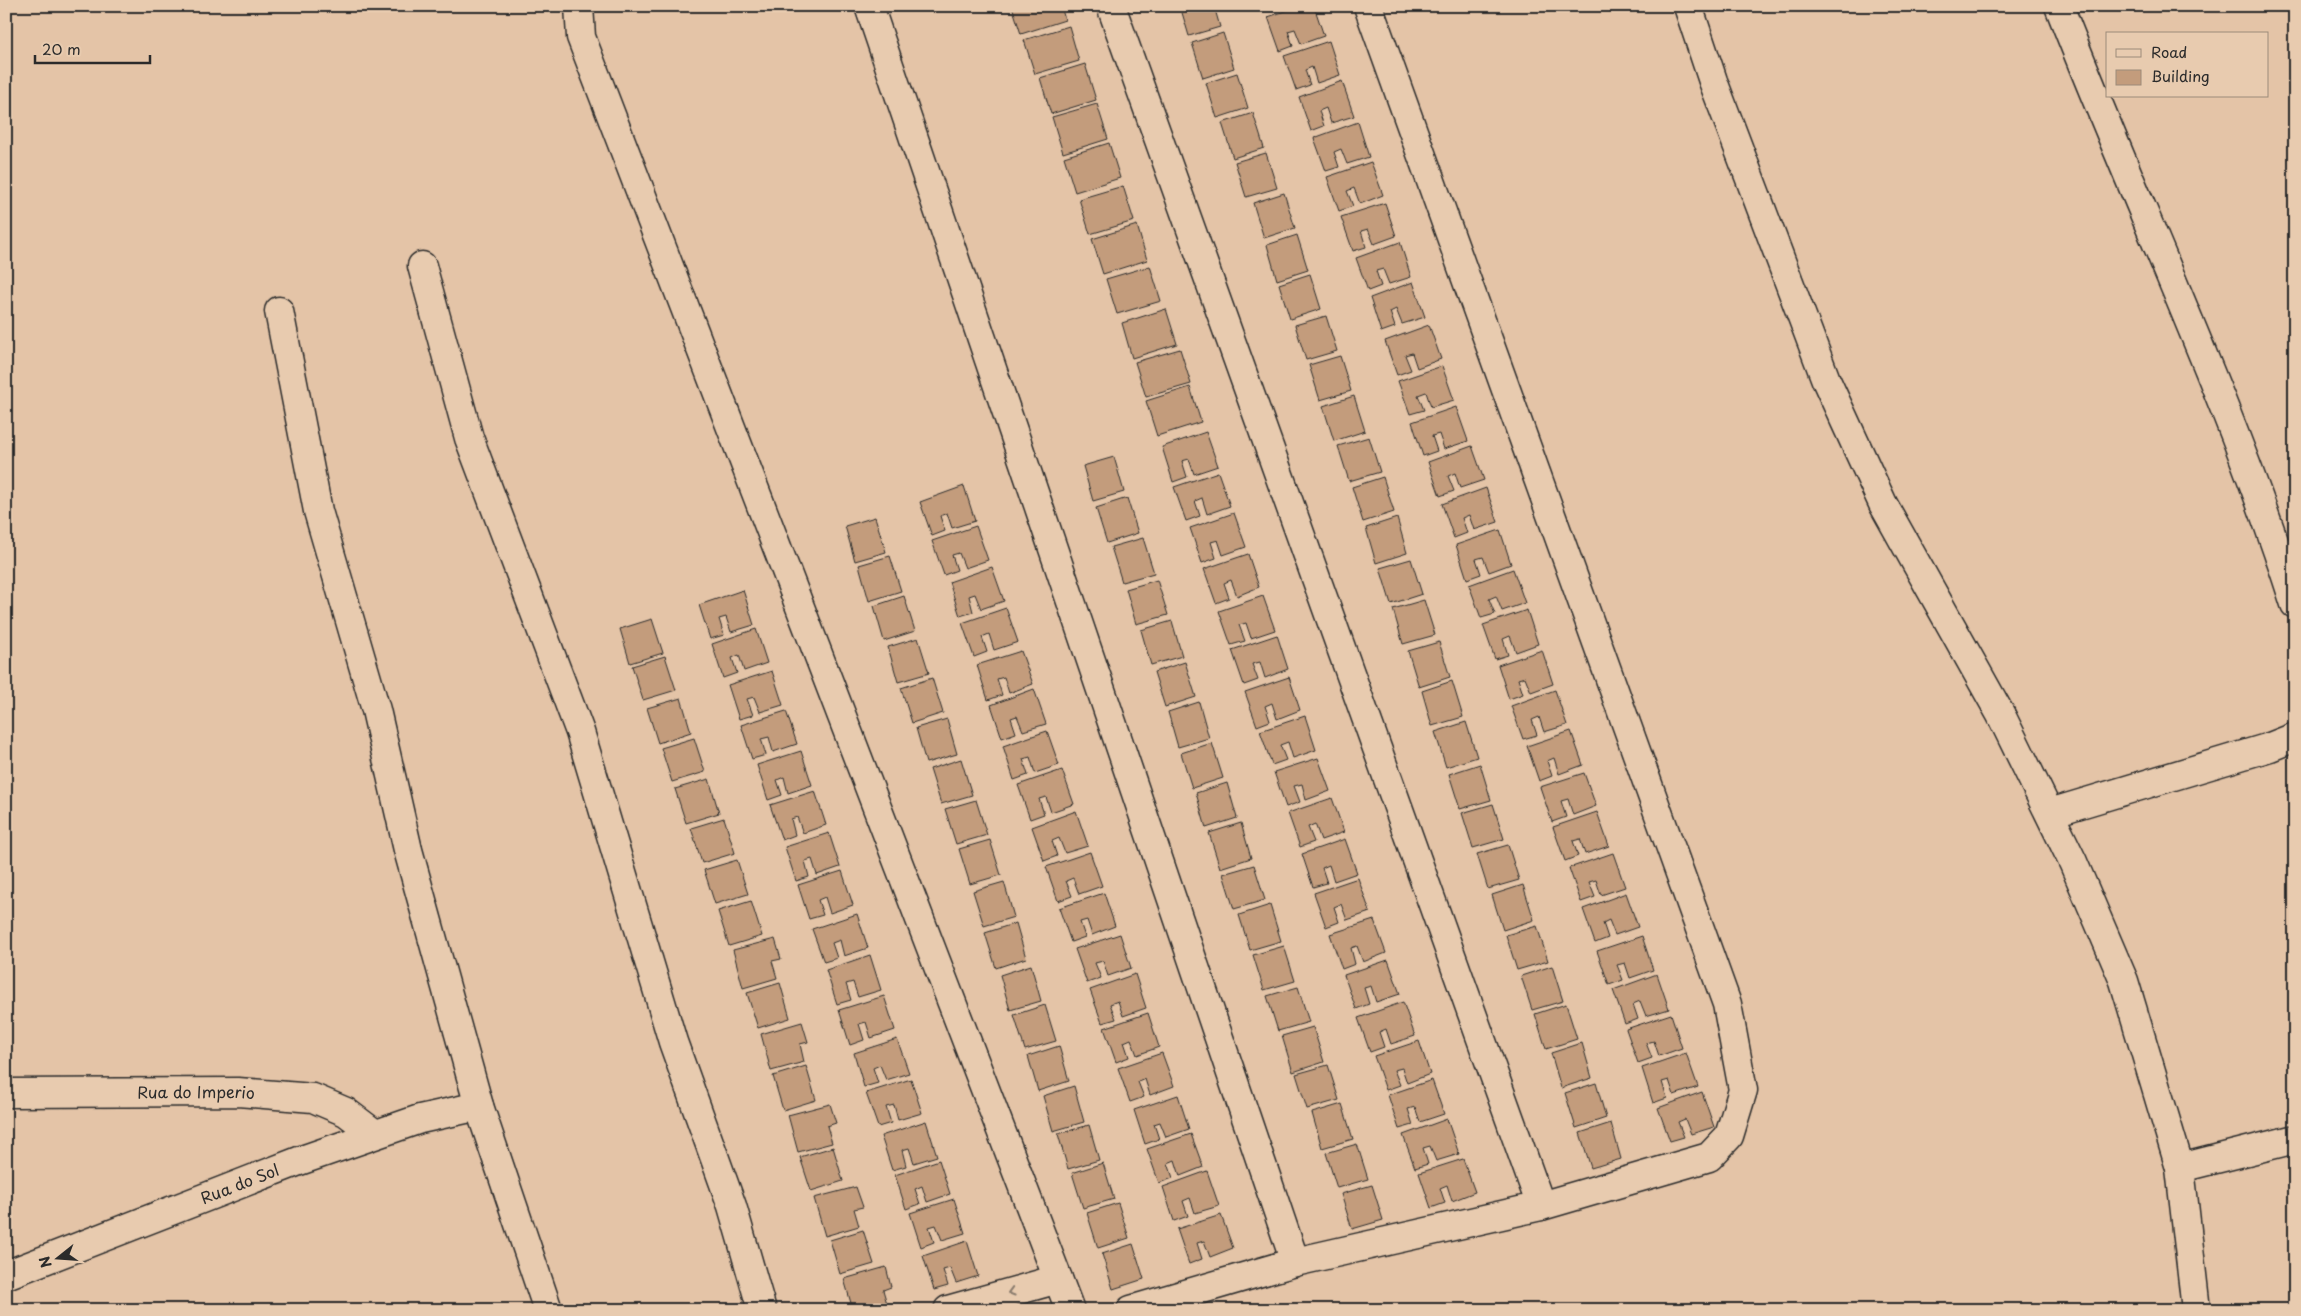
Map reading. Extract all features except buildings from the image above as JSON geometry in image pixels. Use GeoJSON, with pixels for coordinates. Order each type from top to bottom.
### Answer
{"type":"FeatureCollection","features":[{"type":"Feature","properties":{"kind":"street"},"geometry":{"type":"LineString","coordinates":[[579,6],[581,37],[1070,1310]]}},
{"type":"Feature","properties":{"kind":"street"},"geometry":{"type":"LineString","coordinates":[[869,6],[1295,1262]]}},
{"type":"Feature","properties":{"kind":"street"},"geometry":{"type":"LineString","coordinates":[[1111,6],[1541,1206]]}},
{"type":"Feature","properties":{"kind":"street"},"geometry":{"type":"LineString","coordinates":[[1131,1310],[1295,1262],[1541,1206],[1708,1157],[1729,1136],[1743,1090],[1727,1004],[1368,6]]}},
{"type":"Feature","properties":{"kind":"street"},"geometry":{"type":"LineString","coordinates":[[1688,6],[1713,81],[1826,380],[1883,504],[2001,715],[2050,813],[2124,981],[2180,1168],[2196,1310]]}},
{"type":"Feature","properties":{"kind":"street"},"geometry":{"type":"LineString","coordinates":[[2059,6],[2090,86],[2189,320],[2265,513],[2295,604]]}},
{"type":"Feature","properties":{"kind":"street"},"geometry":{"type":"LineString","coordinates":[[422,266],[469,438],[580,732],[673,1042],[732,1206],[762,1310]]}},
{"type":"Feature","properties":{"kind":"street"},"geometry":{"type":"LineString","coordinates":[[279,311],[318,510],[376,710],[408,850],[479,1106],[548,1310]]}},
{"type":"Feature","properties":{"kind":"street"},"geometry":{"type":"LineString","coordinates":[[2050,813],[2270,747],[2295,737]]}},
{"type":"Feature","properties":{"kind":"street","name":"Rua do Imperio"},"geometry":{"type":"LineString","coordinates":[[6,1093],[238,1092],[313,1098],[346,1112],[375,1134]]}},
{"type":"Feature","properties":{"kind":"street","name":"Rua do Sol"},"geometry":{"type":"LineString","coordinates":[[6,1274],[299,1160],[420,1119],[479,1106]]}},
{"type":"Feature","properties":{"kind":"street"},"geometry":{"type":"LineString","coordinates":[[2180,1168],[2295,1138]]}},
{"type":"Feature","properties":{"kind":"street"},"geometry":{"type":"LineString","coordinates":[[948,1310],[1058,1279]]}}]}
